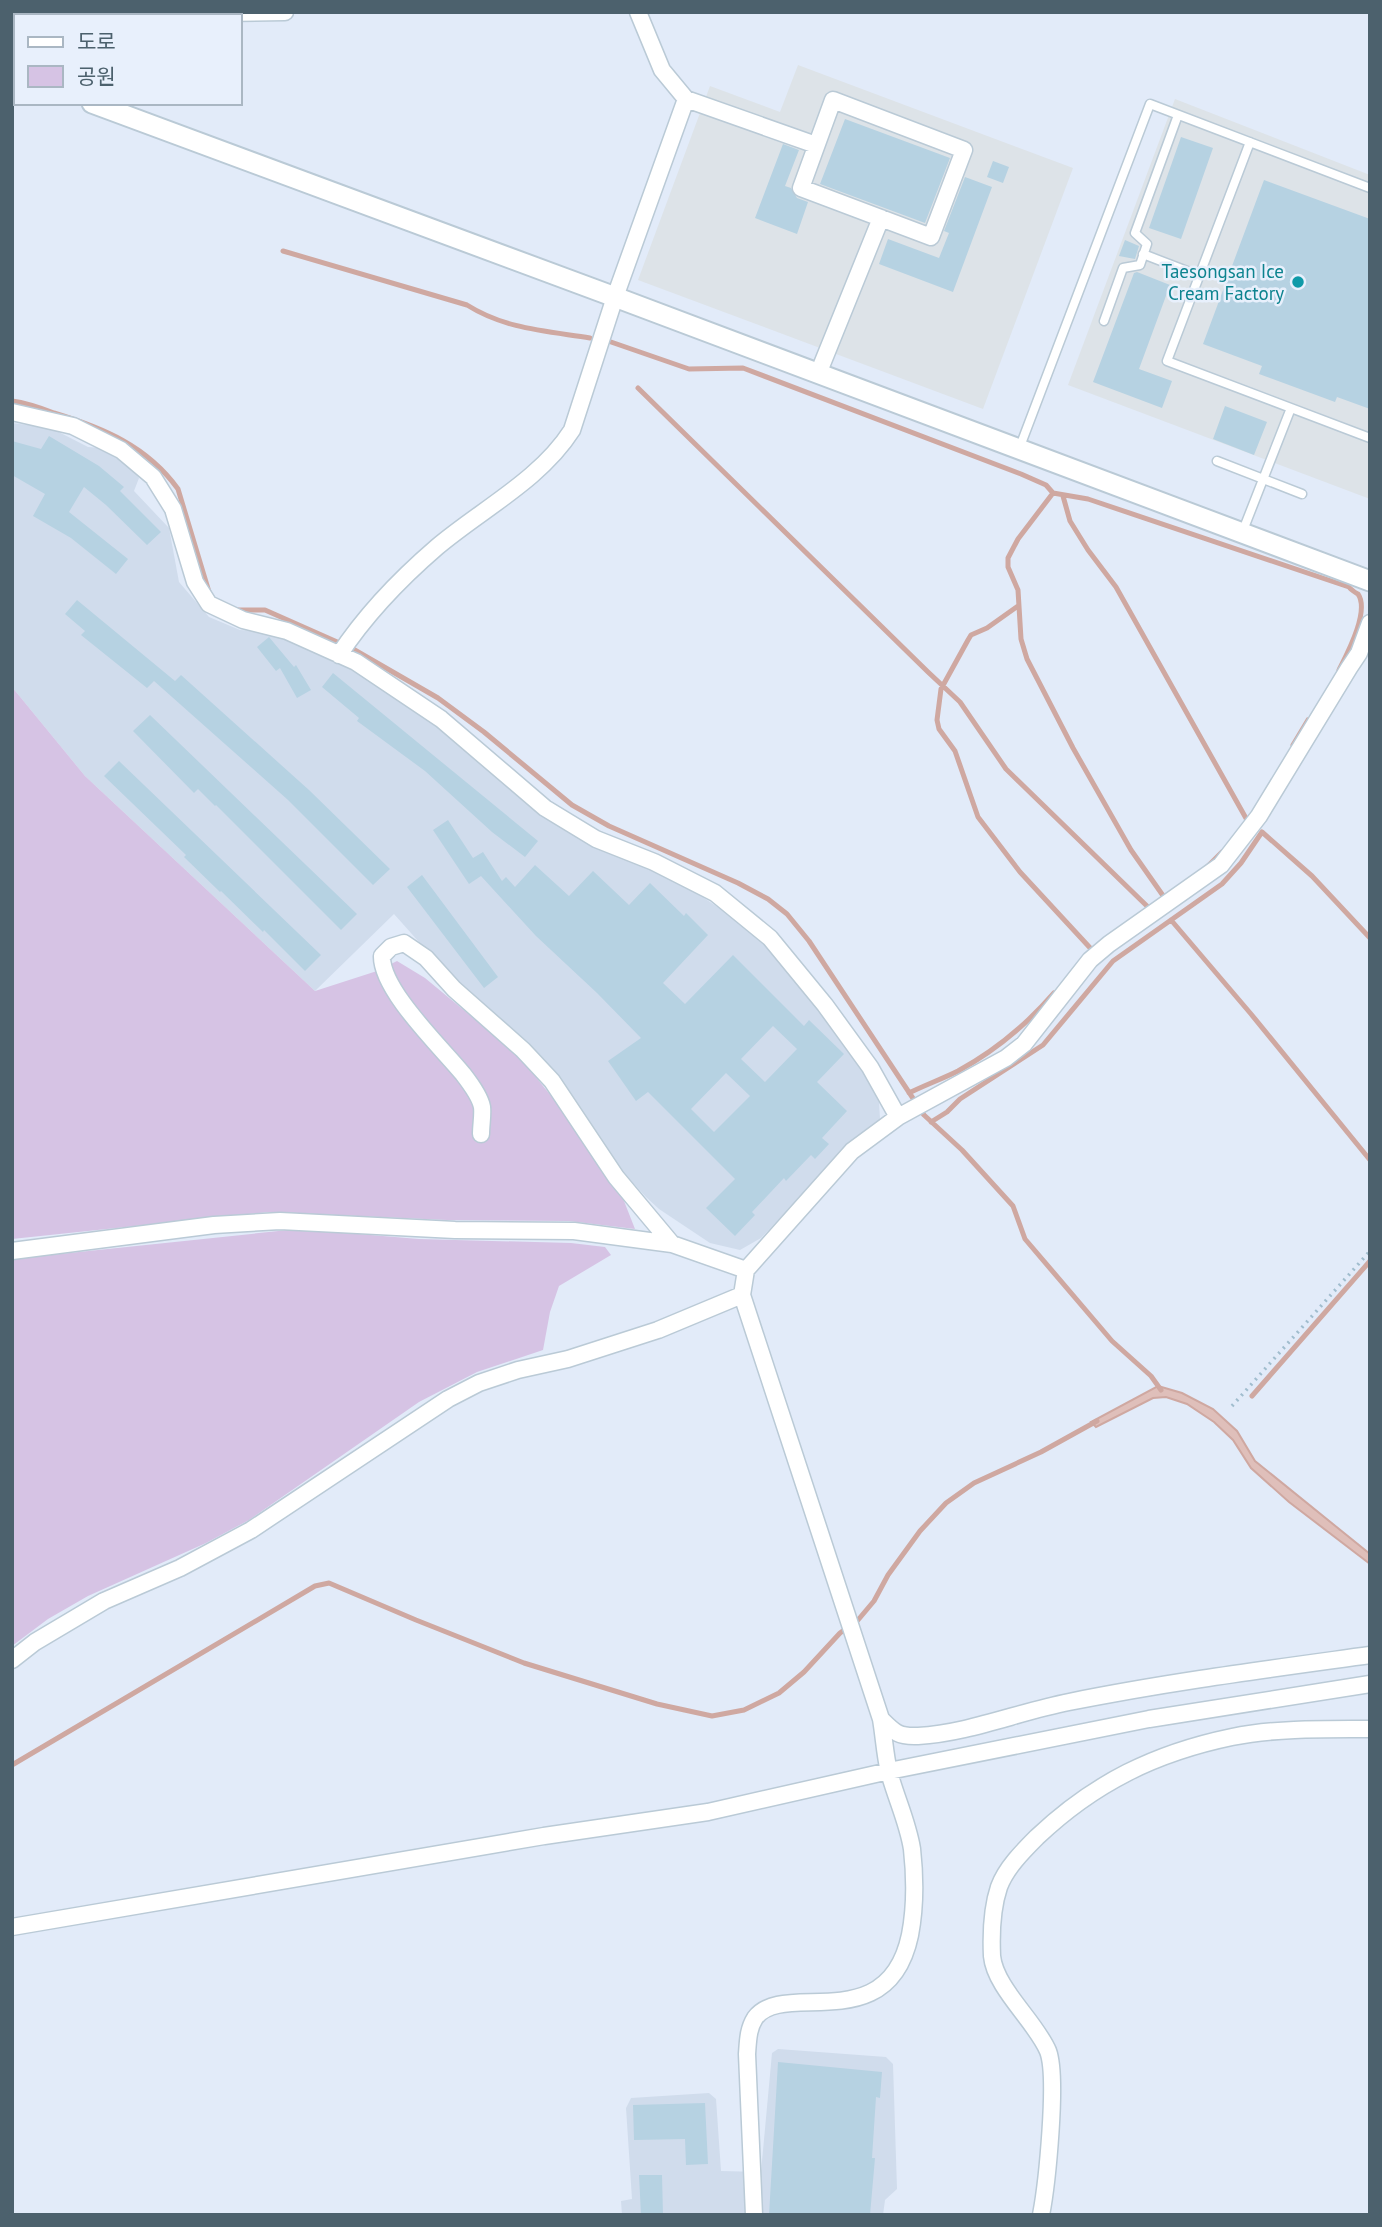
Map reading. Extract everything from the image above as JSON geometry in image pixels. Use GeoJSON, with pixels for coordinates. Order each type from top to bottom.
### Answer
{"type":"FeatureCollection","features":[{"type":"Feature","properties":{"kind":"street"},"geometry":{"type":"LineString","coordinates":[[217,14],[285,12]]}},
{"type":"Feature","properties":{"kind":"street"},"geometry":{"type":"LineString","coordinates":[[638,12],[662,70],[686,99],[786,132],[816,145]]}},
{"type":"Feature","properties":{"kind":"street"},"geometry":{"type":"LineString","coordinates":[[343,648],[380,601],[438,547],[509,493],[561,447],[572,430],[615,297],[686,99]]}},
{"type":"Feature","properties":{"kind":"street"},"geometry":{"type":"LineString","coordinates":[[834,100],[964,150],[931,237],[881,219],[801,188],[834,100]]}},
{"type":"Feature","properties":{"kind":"street"},"geometry":{"type":"LineString","coordinates":[[101,105],[1370,581]]}},
{"type":"Feature","properties":{"kind":"street"},"geometry":{"type":"LineString","coordinates":[[818,374],[881,219]]}},
{"type":"Feature","properties":{"kind":"street"},"geometry":{"type":"LineString","coordinates":[[12,412],[73,426],[121,450],[153,477],[173,509],[195,582],[209,604],[243,620],[343,648],[356,662],[441,719],[544,808],[596,839],[653,862],[715,893],[770,938],[825,1005],[904,1114]]}},
{"type":"Feature","properties":{"kind":"street"},"geometry":{"type":"LineString","coordinates":[[754,2215],[747,2054],[749,2031],[756,2016],[785,2004],[840,2002],[860,1997],[881,1985],[894,1972],[903,1957],[910,1934],[913,1890],[912,1848],[889,1771],[881,1719],[742,1295],[746,1270],[852,1151],[904,1114],[1006,1058],[1024,1044],[1090,960],[1222,865],[1259,816],[1359,653],[1370,623]]}},
{"type":"Feature","properties":{"kind":"street"},"geometry":{"type":"LineString","coordinates":[[481,1134],[482,1105],[471,1085],[388,982],[382,966],[382,956],[391,947],[404,943],[426,958],[454,989],[523,1050],[552,1082],[616,1177],[672,1244]]}},
{"type":"Feature","properties":{"kind":"street"},"geometry":{"type":"LineString","coordinates":[[12,1251],[214,1225],[281,1221],[455,1230],[574,1231],[672,1244],[746,1270]]}},
{"type":"Feature","properties":{"kind":"street"},"geometry":{"type":"LineString","coordinates":[[12,1660],[35,1642],[104,1601],[180,1568],[251,1530],[458,1393],[518,1370],[568,1359],[658,1330],[742,1295]]}},
{"type":"Feature","properties":{"kind":"street"},"geometry":{"type":"LineString","coordinates":[[881,1719],[897,1735],[915,1736],[958,1731],[1066,1703],[1202,1678],[1370,1655]]}},
{"type":"Feature","properties":{"kind":"street"},"geometry":{"type":"LineString","coordinates":[[12,1927],[544,1836],[708,1812],[889,1771],[1149,1719],[1370,1684]]}},
{"type":"Feature","properties":{"kind":"street"},"geometry":{"type":"LineString","coordinates":[[1041,2215],[1053,2078],[1048,2051],[1007,1991],[992,1959],[993,1912],[1000,1885],[1019,1854],[1053,1822],[1092,1792],[1126,1772],[1177,1752],[1233,1737],[1287,1730],[1370,1729]]}},
{"type":"Feature","properties":{"kind":"lane"},"geometry":{"type":"LineString","coordinates":[[1019,449],[1150,104],[1370,188]]}},
{"type":"Feature","properties":{"kind":"lane"},"geometry":{"type":"LineString","coordinates":[[1104,321],[1123,268],[1140,265],[1147,244],[1135,233],[1178,115]]}},
{"type":"Feature","properties":{"kind":"lane"},"geometry":{"type":"LineString","coordinates":[[1250,142],[1167,361],[1370,438]]}},
{"type":"Feature","properties":{"kind":"lane"},"geometry":{"type":"LineString","coordinates":[[1143,254],[1199,276]]}},
{"type":"Feature","properties":{"kind":"lane"},"geometry":{"type":"LineString","coordinates":[[1242,533],[1291,408]]}},
{"type":"Feature","properties":{"kind":"lane"},"geometry":{"type":"LineString","coordinates":[[1217,461],[1302,494]]}},
{"type":"Feature","properties":{"kind":"path"},"geometry":{"type":"LineString","coordinates":[[1232,1406],[1370,1251]]}},
{"type":"Feature","properties":{"kind":"shaded area"},"geometry":{"type":"Polygon","coordinates":[[[798,65],[1073,168],[983,409],[638,280],[710,86],[780,112],[798,65]]]}},
{"type":"Feature","properties":{"kind":"shaded area"},"geometry":{"type":"Polygon","coordinates":[[[1175,99],[1370,175],[1370,499],[1068,385],[1175,99]]]}},
{"type":"Feature","properties":{"kind":"shaded area"},"geometry":{"type":"Polygon","coordinates":[[[12,423],[51,428],[88,447],[102,448],[129,465],[139,478],[134,491],[169,528],[179,582],[209,617],[240,630],[269,632],[284,637],[344,662],[424,714],[543,812],[695,892],[728,914],[771,950],[839,1034],[879,1102],[880,1119],[847,1147],[761,1238],[740,1250],[710,1243],[659,1209],[646,1197],[620,1169],[574,1099],[547,1064],[443,969],[394,914],[315,991],[85,776],[12,687],[12,423]]]}},
{"type":"Feature","properties":{"kind":"shaded area"},"geometry":{"type":"Polygon","coordinates":[[[1158,1386],[1182,1393],[1213,1409],[1237,1431],[1255,1461],[1370,1554],[1370,1564],[1289,1502],[1251,1468],[1233,1440],[1214,1422],[1187,1404],[1166,1397],[1153,1398],[1096,1427],[1091,1422],[1158,1386]]]}},
{"type":"Feature","properties":{"kind":"shaded area"},"geometry":{"type":"Polygon","coordinates":[[[778,2049],[886,2057],[893,2064],[897,2189],[885,2200],[883,2215],[622,2215],[621,2201],[632,2199],[626,2108],[631,2098],[709,2093],[716,2099],[721,2171],[761,2172],[772,2053],[778,2049]]]}},
{"type":"Feature","properties":{"kind":"green space"},"geometry":{"type":"Polygon","coordinates":[[[12,687],[85,776],[315,991],[377,971],[383,985],[403,1011],[466,1086],[475,1106],[475,1136],[486,1139],[489,1111],[484,1095],[463,1064],[406,996],[389,965],[397,961],[425,978],[518,1055],[577,1128],[624,1201],[635,1229],[569,1221],[447,1220],[269,1212],[12,1239],[12,687]]]}},
{"type":"Feature","properties":{"kind":"green space"},"geometry":{"type":"Polygon","coordinates":[[[298,1229],[419,1239],[571,1243],[605,1247],[611,1255],[559,1286],[550,1312],[543,1350],[477,1372],[419,1402],[249,1520],[206,1543],[88,1596],[48,1619],[12,1646],[12,1259],[298,1229]]]}},
{"type":"Feature","properties":{"kind":"building"},"geometry":{"type":"Polygon","coordinates":[[[845,119],[950,158],[925,223],[820,184],[845,119]]]}},
{"type":"Feature","properties":{"kind":"building"},"geometry":{"type":"Polygon","coordinates":[[[1181,137],[1213,148],[1181,239],[1149,228],[1181,137]]]}},
{"type":"Feature","properties":{"kind":"building"},"geometry":{"type":"Polygon","coordinates":[[[783,144],[799,150],[785,186],[791,188],[797,198],[808,202],[797,234],[755,218],[783,144]]]}},
{"type":"Feature","properties":{"kind":"building"},"geometry":{"type":"Polygon","coordinates":[[[993,161],[1009,167],[1003,183],[987,177],[993,161]]]}},
{"type":"Feature","properties":{"kind":"building"},"geometry":{"type":"Polygon","coordinates":[[[965,177],[992,187],[953,292],[879,264],[888,239],[939,258],[949,233],[944,231],[965,177]]]}},
{"type":"Feature","properties":{"kind":"building","name":"Taesongsan Ice Cream Factory"},"geometry":{"type":"Polygon","coordinates":[[[1264,180],[1370,219],[1370,409],[1337,397],[1335,402],[1259,374],[1262,366],[1203,344],[1264,180]]]}},
{"type":"Feature","properties":{"kind":"building"},"geometry":{"type":"Polygon","coordinates":[[[1125,240],[1139,246],[1135,259],[1119,256],[1125,240]]]}},
{"type":"Feature","properties":{"kind":"building"},"geometry":{"type":"Polygon","coordinates":[[[1134,273],[1170,285],[1139,369],[1172,381],[1162,408],[1093,382],[1134,273]]]}},
{"type":"Feature","properties":{"kind":"building"},"geometry":{"type":"Polygon","coordinates":[[[1225,406],[1267,422],[1254,455],[1213,439],[1225,406]]]}},
{"type":"Feature","properties":{"kind":"building"},"geometry":{"type":"Polygon","coordinates":[[[49,436],[99,466],[124,487],[120,491],[161,532],[147,545],[84,487],[69,512],[128,559],[116,574],[71,538],[33,516],[45,494],[12,475],[12,441],[41,449],[49,436]]]}},
{"type":"Feature","properties":{"kind":"building"},"geometry":{"type":"Polygon","coordinates":[[[77,600],[175,681],[181,675],[309,790],[390,869],[373,885],[288,800],[154,681],[147,688],[81,635],[85,631],[65,614],[77,600]]]}},
{"type":"Feature","properties":{"kind":"building"},"geometry":{"type":"Polygon","coordinates":[[[269,637],[294,667],[296,665],[311,690],[297,698],[280,668],[276,671],[257,647],[269,637]]]}},
{"type":"Feature","properties":{"kind":"building"},"geometry":{"type":"Polygon","coordinates":[[[333,673],[538,841],[525,857],[492,832],[425,771],[357,721],[359,718],[322,687],[333,673]]]}},
{"type":"Feature","properties":{"kind":"building"},"geometry":{"type":"Polygon","coordinates":[[[150,715],[357,914],[341,930],[216,805],[198,789],[194,793],[133,731],[150,715]]]}},
{"type":"Feature","properties":{"kind":"building"},"geometry":{"type":"Polygon","coordinates":[[[119,761],[321,955],[305,971],[264,930],[263,932],[220,892],[184,857],[186,855],[104,776],[119,761]]]}},
{"type":"Feature","properties":{"kind":"building"},"geometry":{"type":"Polygon","coordinates":[[[448,820],[473,858],[483,852],[502,881],[506,877],[515,887],[535,865],[569,896],[593,871],[629,905],[650,883],[708,935],[663,983],[685,1004],[733,955],[804,1026],[809,1020],[844,1054],[817,1082],[847,1111],[822,1138],[829,1144],[815,1159],[811,1155],[786,1181],[784,1178],[752,1212],[755,1215],[735,1236],[706,1208],[735,1179],[648,1092],[636,1101],[608,1061],[641,1038],[536,936],[481,876],[469,884],[433,830],[448,820]],[[773,1026],[741,1059],[765,1082],[797,1049],[773,1026]],[[726,1073],[691,1109],[714,1132],[750,1096],[726,1073]]]}},
{"type":"Feature","properties":{"kind":"building"},"geometry":{"type":"Polygon","coordinates":[[[422,875],[498,977],[484,988],[407,887],[422,875]]]}},
{"type":"Feature","properties":{"kind":"building"},"geometry":{"type":"Polygon","coordinates":[[[778,2062],[882,2072],[880,2098],[876,2097],[870,2215],[769,2215],[778,2062]]]}},
{"type":"Feature","properties":{"kind":"building"},"geometry":{"type":"Polygon","coordinates":[[[705,2103],[708,2164],[686,2165],[685,2139],[634,2140],[633,2105],[705,2103]]]}},
{"type":"Feature","properties":{"kind":"building"},"geometry":{"type":"Polygon","coordinates":[[[639,2175],[662,2175],[663,2215],[641,2215],[639,2175]]]}},
{"type":"Feature","properties":{"kind":"waterway"},"geometry":{"type":"LineString","coordinates":[[283,251],[467,305],[511,324],[590,338]]}},
{"type":"Feature","properties":{"kind":"waterway"},"geometry":{"type":"LineString","coordinates":[[611,342],[689,369],[743,368],[1021,474],[1046,485],[1053,493],[1088,499],[1349,587],[1358,594],[1361,611],[1356,632],[1339,670]]}},
{"type":"Feature","properties":{"kind":"waterway"},"geometry":{"type":"LineString","coordinates":[[638,388],[960,702],[1006,769],[1149,908]]}},
{"type":"Feature","properties":{"kind":"waterway"},"geometry":{"type":"LineString","coordinates":[[12,401],[107,432],[138,450],[166,474],[178,489],[209,592]]}},
{"type":"Feature","properties":{"kind":"waterway"},"geometry":{"type":"LineString","coordinates":[[1053,493],[1018,539],[1008,558],[1008,567],[1018,590],[1021,639],[1027,659],[1073,748],[1131,850],[1164,897]]}},
{"type":"Feature","properties":{"kind":"waterway"},"geometry":{"type":"LineString","coordinates":[[1063,496],[1070,521],[1116,587],[1247,820]]}},
{"type":"Feature","properties":{"kind":"waterway"},"geometry":{"type":"LineString","coordinates":[[1018,606],[987,628],[971,635],[941,689],[937,720],[939,729],[955,751],[978,817],[1020,872],[1093,951]]}},
{"type":"Feature","properties":{"kind":"waterway"},"geometry":{"type":"LineString","coordinates":[[236,610],[265,610],[353,649],[438,698],[484,732],[572,805],[609,826],[738,883],[768,899],[787,914],[809,941],[924,1115],[962,1150],[1013,1206],[1025,1239],[1112,1341],[1151,1376],[1161,1390]]}},
{"type":"Feature","properties":{"kind":"waterway"},"geometry":{"type":"LineString","coordinates":[[1293,745],[1308,720]]}},
{"type":"Feature","properties":{"kind":"waterway"},"geometry":{"type":"LineString","coordinates":[[931,1122],[947,1112],[960,1099],[1043,1045],[1113,961],[1222,884],[1241,863],[1262,832],[1312,876],[1370,938]]}},
{"type":"Feature","properties":{"kind":"waterway"},"geometry":{"type":"LineString","coordinates":[[1207,867],[1222,852]]}},
{"type":"Feature","properties":{"kind":"waterway"},"geometry":{"type":"LineString","coordinates":[[1171,920],[1370,1160]]}},
{"type":"Feature","properties":{"kind":"waterway"},"geometry":{"type":"LineString","coordinates":[[909,1093],[958,1071],[985,1055],[1022,1026],[1054,993]]}},
{"type":"Feature","properties":{"kind":"waterway"},"geometry":{"type":"LineString","coordinates":[[1252,1396],[1370,1261]]}},
{"type":"Feature","properties":{"kind":"waterway"},"geometry":{"type":"LineString","coordinates":[[12,1765],[315,1586],[329,1583],[524,1663],[657,1704],[712,1716],[744,1710],[779,1693],[804,1672],[840,1633],[858,1620],[874,1601],[888,1575],[920,1531],[946,1503],[974,1483],[1041,1452],[1097,1421]]}},
{"type":"Feature","properties":{"kind":"place","name":"Taesongsan Ice Cream Factory"},"geometry":{"type":"Point","coordinates":[1298,282]}}]}
